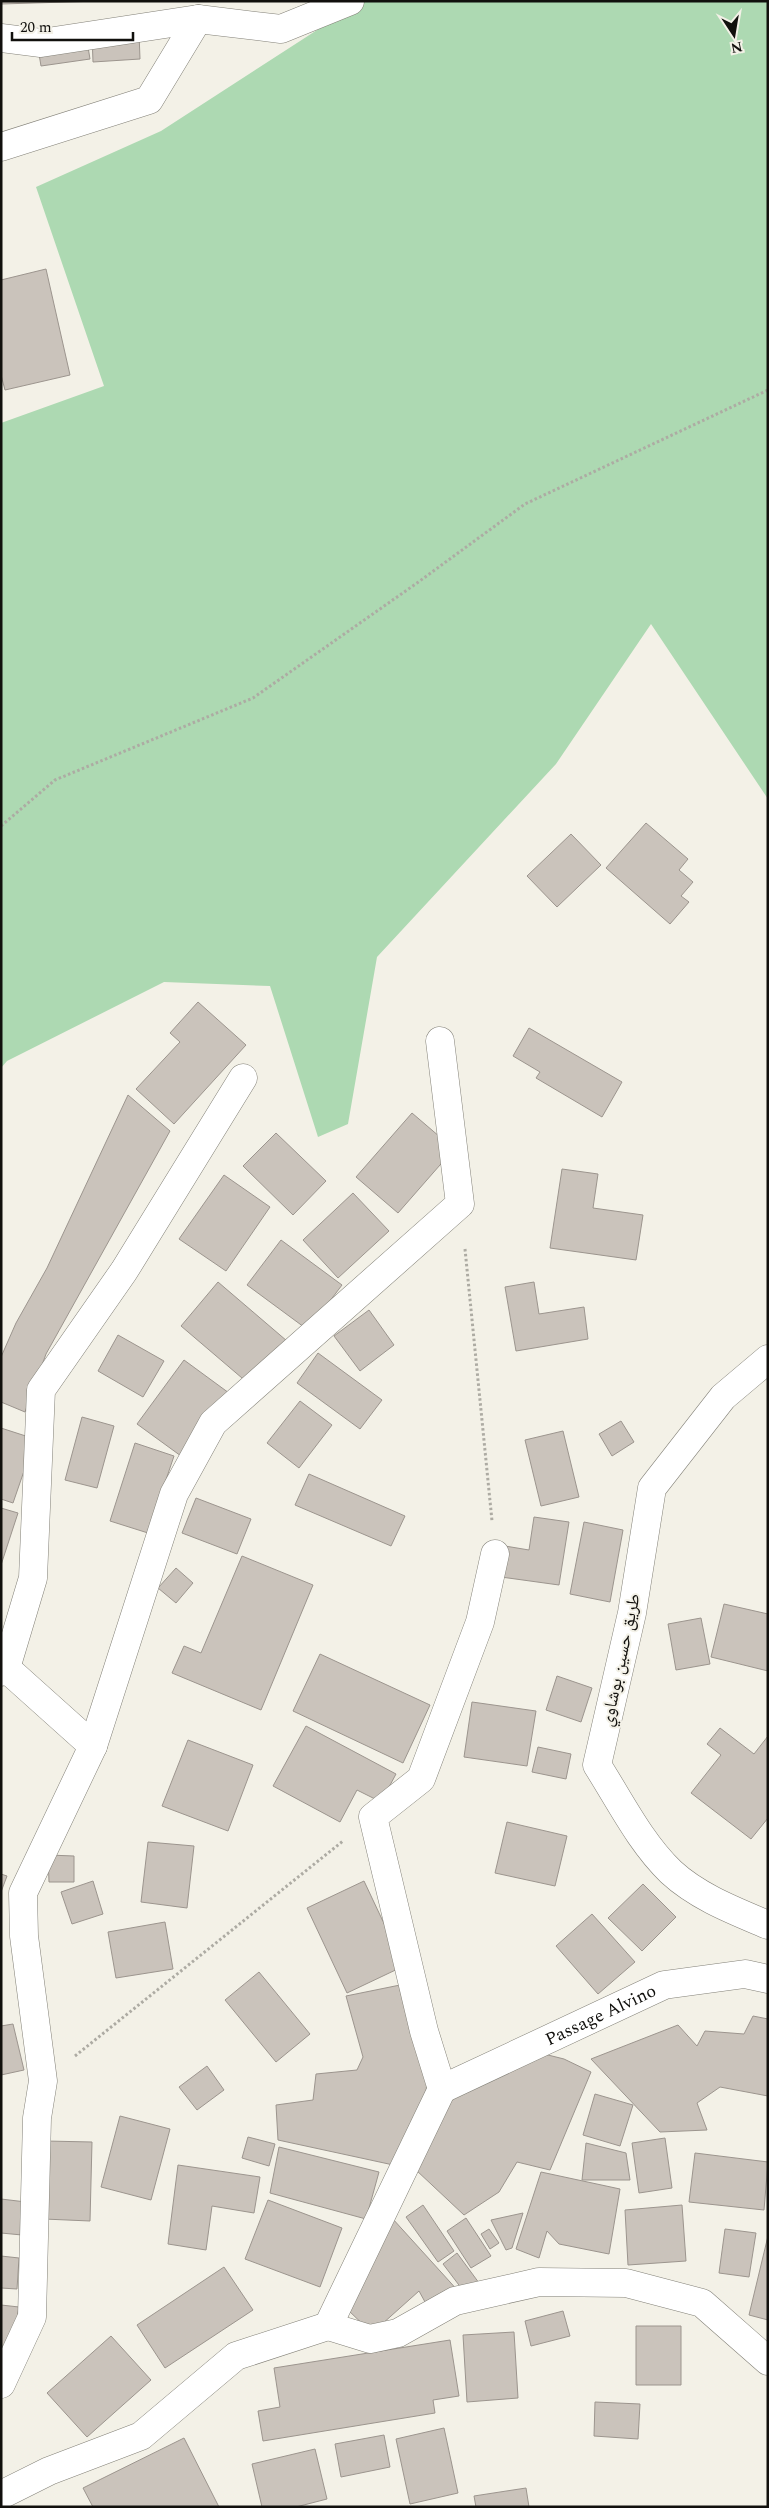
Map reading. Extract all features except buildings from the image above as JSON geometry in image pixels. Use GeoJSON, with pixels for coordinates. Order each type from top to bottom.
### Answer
{"type":"FeatureCollection","features":[{"type":"Feature","properties":{"kind":"street"},"geometry":{"type":"LineString","coordinates":[[1,38],[41,43],[198,19],[281,28],[350,1]]}},
{"type":"Feature","properties":{"kind":"street"},"geometry":{"type":"LineString","coordinates":[[1,146],[149,100],[198,19]]}},
{"type":"Feature","properties":{"kind":"street"},"geometry":{"type":"LineString","coordinates":[[1,2384],[32,2317],[37,2118],[43,2081],[24,1936],[23,1893],[93,1746],[174,1494],[213,1423],[460,1204],[440,1041]]}},
{"type":"Feature","properties":{"kind":"street"},"geometry":{"type":"LineString","coordinates":[[93,1746],[4,1670],[33,1578],[41,1390],[124,1271],[243,1078]]}},
{"type":"Feature","properties":{"kind":"street","name":"طريق حسين بوشاوي"},"geometry":{"type":"LineString","coordinates":[[768,1360],[723,1397],[652,1488],[632,1613],[597,1766],[640,1834],[672,1872],[713,1900],[768,1925]]}},
{"type":"Feature","properties":{"kind":"street"},"geometry":{"type":"LineString","coordinates":[[328,2326],[442,2089],[422,2021],[373,1817],[421,1779],[480,1622],[495,1554]]}},
{"type":"Feature","properties":{"kind":"street","name":"Passage Alvino"},"geometry":{"type":"LineString","coordinates":[[442,2089],[664,1985],[745,1974],[768,1980]]}},
{"type":"Feature","properties":{"kind":"street"},"geometry":{"type":"LineString","coordinates":[[1,2495],[49,2471],[141,2436],[236,2356],[328,2326],[370,2339],[398,2333],[455,2301],[539,2282],[626,2283],[702,2303],[768,2360]]}},
{"type":"Feature","properties":{"kind":"path"},"geometry":{"type":"LineString","coordinates":[[1,826],[55,780],[253,698],[417,583],[525,504],[768,390]]}},
{"type":"Feature","properties":{"kind":"path"},"geometry":{"type":"LineString","coordinates":[[460,1204],[495,1554]]}},
{"type":"Feature","properties":{"kind":"path"},"geometry":{"type":"LineString","coordinates":[[43,2081],[373,1817]]}},
{"type":"Feature","properties":{"kind":"green space"},"geometry":{"type":"Polygon","coordinates":[[[362,1],[768,1],[768,799],[651,624],[556,764],[377,957],[348,1124],[318,1137],[270,986],[164,982],[7,1061],[1,1068],[1,423],[104,386],[36,187],[161,131],[362,1]]]}}]}
